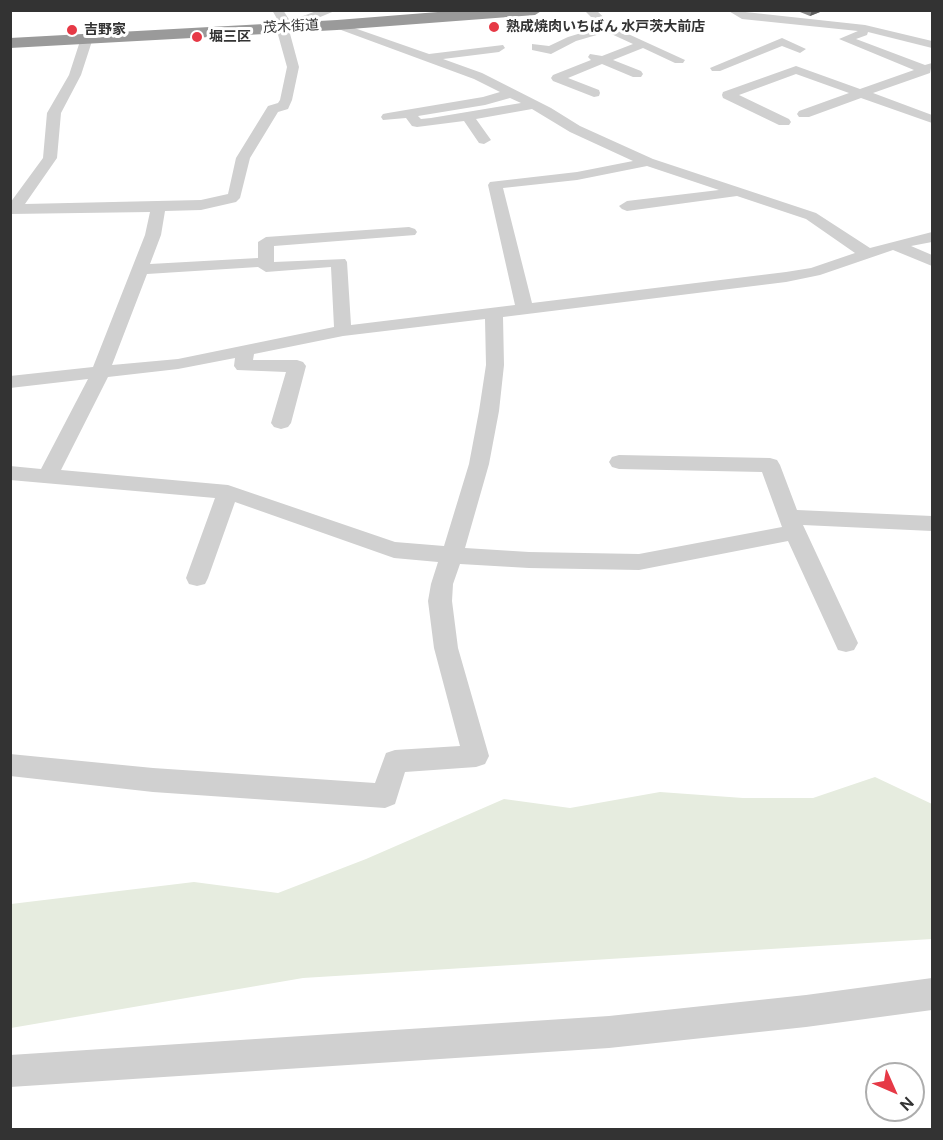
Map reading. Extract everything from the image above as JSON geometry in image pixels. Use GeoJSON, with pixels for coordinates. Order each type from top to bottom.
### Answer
{"type":"FeatureCollection","features":[{"type":"Feature","properties":{"kind":"highway","name":"茂木街道"},"geometry":{"type":"LineString","coordinates":[[10,43],[285,28],[335,18],[536,10]]}},
{"type":"Feature","properties":{"kind":"street"},"geometry":{"type":"LineString","coordinates":[[12,209],[158,207],[222,202],[235,195],[243,158],[273,109],[283,106],[286,100],[293,67],[283,30],[285,22],[277,10]]}},
{"type":"Feature","properties":{"kind":"street"},"geometry":{"type":"LineString","coordinates":[[589,10],[608,28],[679,60]]}},
{"type":"Feature","properties":{"kind":"street"},"geometry":{"type":"LineString","coordinates":[[732,10],[742,16],[865,28],[880,26],[909,38],[933,44]]}},
{"type":"Feature","properties":{"kind":"street"},"geometry":{"type":"LineString","coordinates":[[814,22],[835,10]]}},
{"type":"Feature","properties":{"kind":"street"},"geometry":{"type":"LineString","coordinates":[[335,18],[478,76],[575,129],[648,162],[811,216],[868,254]]}},
{"type":"Feature","properties":{"kind":"street"},"geometry":{"type":"LineString","coordinates":[[716,68],[786,41],[770,32],[774,29],[774,19]]}},
{"type":"Feature","properties":{"kind":"street"},"geometry":{"type":"LineString","coordinates":[[880,26],[845,39],[929,69]]}},
{"type":"Feature","properties":{"kind":"street"},"geometry":{"type":"LineString","coordinates":[[536,47],[551,50],[572,39],[608,28]]}},
{"type":"Feature","properties":{"kind":"street"},"geometry":{"type":"LineString","coordinates":[[909,38],[925,30]]}},
{"type":"Feature","properties":{"kind":"street"},"geometry":{"type":"LineString","coordinates":[[12,209],[50,158],[54,113],[75,75],[87,38]]}},
{"type":"Feature","properties":{"kind":"street"},"geometry":{"type":"LineString","coordinates":[[782,42],[800,49]]}},
{"type":"Feature","properties":{"kind":"street"},"geometry":{"type":"LineString","coordinates":[[594,93],[556,78],[643,44]]}},
{"type":"Feature","properties":{"kind":"street"},"geometry":{"type":"LineString","coordinates":[[429,57],[499,48]]}},
{"type":"Feature","properties":{"kind":"street"},"geometry":{"type":"LineString","coordinates":[[583,52],[637,74]]}},
{"type":"Feature","properties":{"kind":"street"},"geometry":{"type":"LineString","coordinates":[[804,114],[929,69]]}},
{"type":"Feature","properties":{"kind":"street"},"geometry":{"type":"LineString","coordinates":[[784,122],[728,95],[792,70],[933,119]]}},
{"type":"Feature","properties":{"kind":"street"},"geometry":{"type":"LineString","coordinates":[[388,117],[484,101],[512,93]]}},
{"type":"Feature","properties":{"kind":"street"},"geometry":{"type":"LineString","coordinates":[[409,113],[417,123],[534,105]]}},
{"type":"Feature","properties":{"kind":"street"},"geometry":{"type":"LineString","coordinates":[[466,116],[484,140]]}},
{"type":"Feature","properties":{"kind":"street"},"geometry":{"type":"LineString","coordinates":[[525,309],[495,186],[577,176],[648,162]]}},
{"type":"Feature","properties":{"kind":"street"},"geometry":{"type":"LineString","coordinates":[[627,206],[740,192]]}},
{"type":"Feature","properties":{"kind":"street"},"geometry":{"type":"LineString","coordinates":[[48,475],[100,374],[153,235],[158,207]]}},
{"type":"Feature","properties":{"kind":"street"},"geometry":{"type":"LineString","coordinates":[[343,331],[339,262],[266,267],[266,242],[409,232]]}},
{"type":"Feature","properties":{"kind":"street"},"geometry":{"type":"LineString","coordinates":[[10,382],[178,364],[343,331],[786,277],[830,267],[894,246],[933,237]]}},
{"type":"Feature","properties":{"kind":"street"},"geometry":{"type":"LineString","coordinates":[[894,246],[933,261]]}},
{"type":"Feature","properties":{"kind":"street"},"geometry":{"type":"LineString","coordinates":[[141,269],[265,262]]}},
{"type":"Feature","properties":{"kind":"street"},"geometry":{"type":"LineString","coordinates":[[10,765],[153,780],[385,796],[395,761],[476,756],[446,648],[440,601],[442,584],[479,464],[489,411],[495,365],[494,314]]}},
{"type":"Feature","properties":{"kind":"street"},"geometry":{"type":"LineString","coordinates":[[245,351],[243,366],[297,366],[281,423]]}},
{"type":"Feature","properties":{"kind":"street"},"geometry":{"type":"LineString","coordinates":[[619,462],[770,465],[793,525],[846,643]]}},
{"type":"Feature","properties":{"kind":"street"},"geometry":{"type":"LineString","coordinates":[[10,473],[228,492],[394,550],[529,560],[639,562],[793,525],[933,523]]}},
{"type":"Feature","properties":{"kind":"street"},"geometry":{"type":"LineString","coordinates":[[197,578],[228,492]]}},
{"type":"Feature","properties":{"kind":"street"},"geometry":{"type":"LineString","coordinates":[[10,1071],[609,1032],[806,1011],[933,994]]}},
{"type":"Feature","properties":{"kind":"shaded area"},"geometry":{"type":"Polygon","coordinates":[[[875,777],[932,804],[932,939],[303,978],[11,1028],[11,904],[194,882],[278,893],[366,859],[504,799],[570,808],[660,792],[743,798],[813,798],[875,777]]]}},
{"type":"Feature","properties":{"kind":"place","name":"熟成焼肉いちばん 水戸茨大前店"},"geometry":{"type":"Point","coordinates":[494,27]}},
{"type":"Feature","properties":{"kind":"place","name":"吉野家"},"geometry":{"type":"Point","coordinates":[72,30]}},
{"type":"Feature","properties":{"kind":"place","name":"堀三区"},"geometry":{"type":"Point","coordinates":[197,37]}}]}
